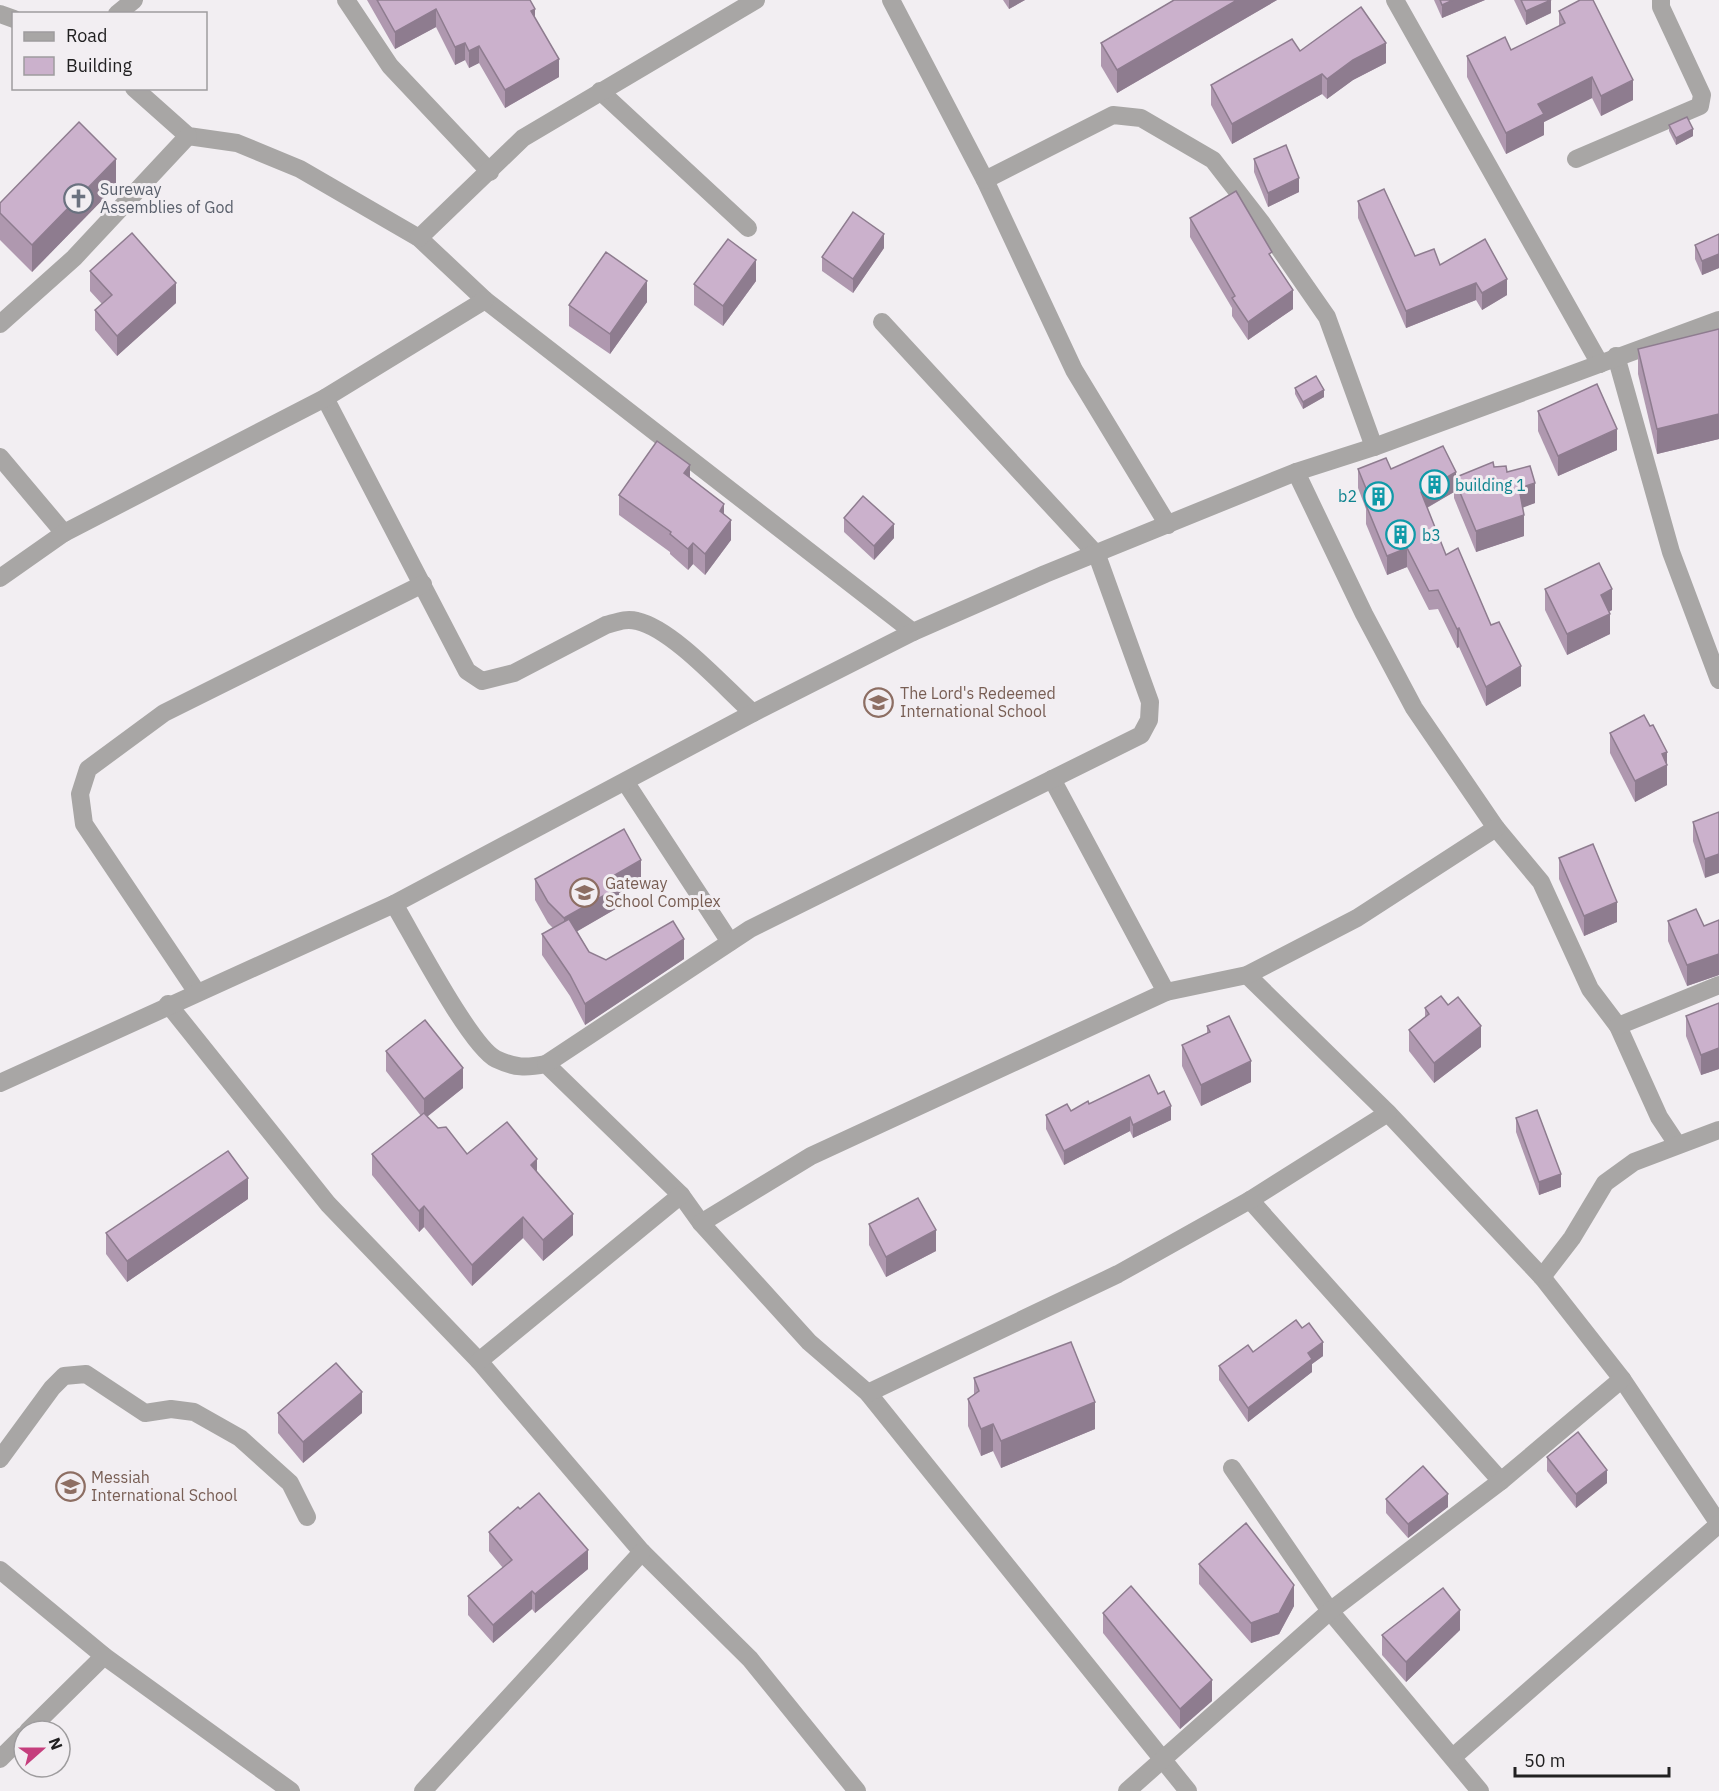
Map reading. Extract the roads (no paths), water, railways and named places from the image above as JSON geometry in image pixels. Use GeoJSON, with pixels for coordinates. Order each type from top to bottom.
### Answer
{"type":"FeatureCollection","features":[{"type":"Feature","properties":{"kind":"street"},"geometry":{"type":"LineString","coordinates":[[119,12],[134,0]]}},
{"type":"Feature","properties":{"kind":"street"},"geometry":{"type":"LineString","coordinates":[[346,0],[390,66],[490,172]]}},
{"type":"Feature","properties":{"kind":"street"},"geometry":{"type":"LineString","coordinates":[[419,238],[523,138],[756,0]]}},
{"type":"Feature","properties":{"kind":"street"},"geometry":{"type":"LineString","coordinates":[[891,0],[985,180],[1074,370],[1168,525]]}},
{"type":"Feature","properties":{"kind":"street"},"geometry":{"type":"LineString","coordinates":[[1395,0],[1608,360],[1671,552],[1719,680]]}},
{"type":"Feature","properties":{"kind":"street"},"geometry":{"type":"LineString","coordinates":[[1576,159],[1700,106],[1702,95],[1661,7],[1661,0]]}},
{"type":"Feature","properties":{"kind":"street"},"geometry":{"type":"LineString","coordinates":[[136,90],[188,136],[237,143],[300,170],[419,238],[484,300],[913,632]]}},
{"type":"Feature","properties":{"kind":"street"},"geometry":{"type":"LineString","coordinates":[[600,91],[748,228]]}},
{"type":"Feature","properties":{"kind":"street"},"geometry":{"type":"LineString","coordinates":[[985,180],[1113,115],[1142,118],[1213,160],[1261,222],[1327,318],[1374,447]]}},
{"type":"Feature","properties":{"kind":"street"},"geometry":{"type":"LineString","coordinates":[[0,324],[74,258],[188,136]]}},
{"type":"Feature","properties":{"kind":"street"},"geometry":{"type":"LineString","coordinates":[[0,578],[64,533],[325,398],[484,300]]}},
{"type":"Feature","properties":{"kind":"street"},"geometry":{"type":"LineString","coordinates":[[0,1083],[196,991],[394,904],[626,783],[753,713],[913,632],[1045,574],[1296,472],[1374,447],[1719,320]]}},
{"type":"Feature","properties":{"kind":"street"},"geometry":{"type":"LineString","coordinates":[[394,904],[470,1032],[494,1058],[522,1068],[546,1064],[750,929],[1141,735],[1149,720],[1150,702],[1096,555],[882,322]]}},
{"type":"Feature","properties":{"kind":"street"},"geometry":{"type":"LineString","coordinates":[[325,398],[467,670],[482,681],[514,673],[606,626],[622,620],[638,621],[665,633],[753,713]]}},
{"type":"Feature","properties":{"kind":"street"},"geometry":{"type":"LineString","coordinates":[[0,457],[64,533]]}},
{"type":"Feature","properties":{"kind":"street"},"geometry":{"type":"LineString","coordinates":[[1296,472],[1364,614],[1414,708],[1496,828],[1541,882],[1590,989],[1618,1026],[1659,1117],[1677,1144]]}},
{"type":"Feature","properties":{"kind":"street"},"geometry":{"type":"LineString","coordinates":[[196,991],[84,824],[80,794],[88,769],[164,713],[423,584]]}},
{"type":"Feature","properties":{"kind":"street"},"geometry":{"type":"LineString","coordinates":[[1052,778],[1166,992]]}},
{"type":"Feature","properties":{"kind":"street"},"geometry":{"type":"LineString","coordinates":[[626,783],[730,942]]}},
{"type":"Feature","properties":{"kind":"street"},"geometry":{"type":"LineString","coordinates":[[701,1223],[811,1156],[1166,992],[1247,975],[1357,918],[1496,828]]}},
{"type":"Feature","properties":{"kind":"street"},"geometry":{"type":"LineString","coordinates":[[1247,975],[1388,1113],[1542,1276],[1622,1378],[1719,1524],[1453,1758]]}},
{"type":"Feature","properties":{"kind":"street"},"geometry":{"type":"LineString","coordinates":[[1618,1026],[1719,985]]}},
{"type":"Feature","properties":{"kind":"street"},"geometry":{"type":"LineString","coordinates":[[168,1004],[328,1204],[479,1361],[642,1552],[750,1659],[857,1791]]}},
{"type":"Feature","properties":{"kind":"street"},"geometry":{"type":"LineString","coordinates":[[546,1064],[681,1196],[701,1223],[809,1342],[868,1393],[1188,1791]]}},
{"type":"Feature","properties":{"kind":"street"},"geometry":{"type":"LineString","coordinates":[[868,1393],[1118,1274],[1250,1200],[1388,1113]]}},
{"type":"Feature","properties":{"kind":"street"},"geometry":{"type":"LineString","coordinates":[[1542,1276],[1572,1238],[1605,1183],[1634,1162],[1719,1130]]}},
{"type":"Feature","properties":{"kind":"street"},"geometry":{"type":"LineString","coordinates":[[479,1361],[681,1196]]}},
{"type":"Feature","properties":{"kind":"street"},"geometry":{"type":"LineString","coordinates":[[1250,1200],[1501,1481]]}},
{"type":"Feature","properties":{"kind":"street"},"geometry":{"type":"LineString","coordinates":[[0,1459],[52,1388],[64,1377],[86,1374],[145,1413],[171,1409],[194,1412],[240,1438],[290,1483],[307,1517]]}},
{"type":"Feature","properties":{"kind":"street"},"geometry":{"type":"LineString","coordinates":[[1127,1791],[1330,1611],[1501,1481],[1622,1378]]}},
{"type":"Feature","properties":{"kind":"street"},"geometry":{"type":"LineString","coordinates":[[1232,1468],[1330,1611],[1480,1791]]}},
{"type":"Feature","properties":{"kind":"street"},"geometry":{"type":"LineString","coordinates":[[423,1791],[642,1552]]}},
{"type":"Feature","properties":{"kind":"street"},"geometry":{"type":"LineString","coordinates":[[0,1570],[104,1656],[291,1791]]}},
{"type":"Feature","properties":{"kind":"street"},"geometry":{"type":"LineString","coordinates":[[40,1719],[104,1656]]}},
{"type":"Feature","properties":{"kind":"street"},"geometry":{"type":"LineString","coordinates":[[0,1759],[12,1747]]}},
{"type":"Feature","properties":{"kind":"place","name":"Sureway Assemblies of God"},"geometry":{"type":"Point","coordinates":[79,198]}},
{"type":"Feature","properties":{"kind":"place","name":"building 1"},"geometry":{"type":"Point","coordinates":[1434,485]}},
{"type":"Feature","properties":{"kind":"place","name":"b2"},"geometry":{"type":"Point","coordinates":[1378,496]}},
{"type":"Feature","properties":{"kind":"place","name":"b3"},"geometry":{"type":"Point","coordinates":[1401,535]}},
{"type":"Feature","properties":{"kind":"place","name":"The Lord's Redeemed International School"},"geometry":{"type":"Point","coordinates":[879,702]}},
{"type":"Feature","properties":{"kind":"place","name":"Gateway School Complex"},"geometry":{"type":"Point","coordinates":[584,892]}},
{"type":"Feature","properties":{"kind":"place","name":"Messiah International School"},"geometry":{"type":"Point","coordinates":[70,1486]}}]}
